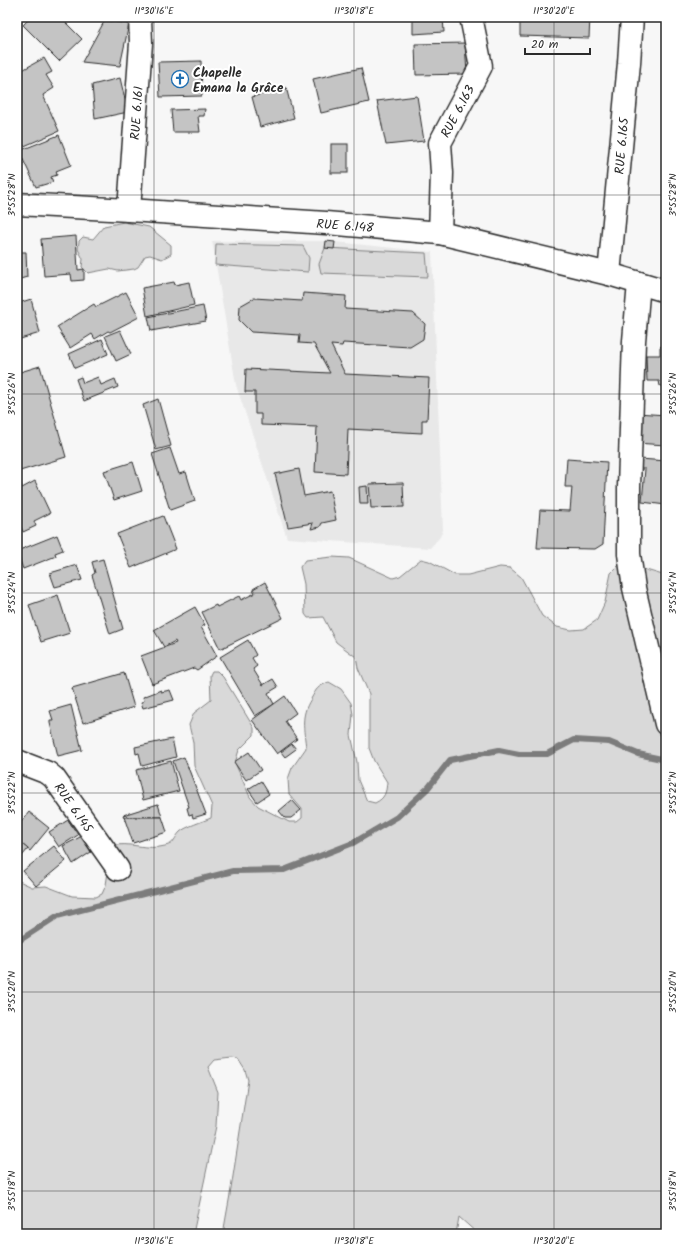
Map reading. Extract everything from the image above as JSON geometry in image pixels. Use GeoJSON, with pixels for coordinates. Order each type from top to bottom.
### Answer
{"type":"FeatureCollection","features":[{"type":"Feature","properties":{"kind":"street","name":"RUE 6.161"},"geometry":{"type":"LineString","coordinates":[[129,210],[141,42],[140,17]]}},
{"type":"Feature","properties":{"kind":"street","name":"RUE 6.163"},"geometry":{"type":"LineString","coordinates":[[440,233],[442,173],[440,142],[482,66],[472,17]]}},
{"type":"Feature","properties":{"kind":"street","name":"RUE 6.165"},"geometry":{"type":"LineString","coordinates":[[609,274],[632,17]]}},
{"type":"Feature","properties":{"kind":"street","name":"RUE 6.148"},"geometry":{"type":"LineString","coordinates":[[17,204],[129,210],[440,233],[609,274],[666,291]]}},
{"type":"Feature","properties":{"kind":"street"},"geometry":{"type":"LineString","coordinates":[[639,283],[634,342],[629,487],[629,554],[634,588],[666,724]]}},
{"type":"Feature","properties":{"kind":"street","name":"RUE 6.145"},"geometry":{"type":"LineString","coordinates":[[17,761],[44,771],[54,778],[118,869]]}},
{"type":"Feature","properties":{"kind":"shaded area"},"geometry":{"type":"Polygon","coordinates":[[[124,222],[149,227],[171,245],[171,254],[162,259],[150,255],[145,256],[138,267],[134,269],[118,271],[109,269],[88,273],[82,267],[83,259],[78,249],[79,241],[83,237],[93,239],[104,226],[124,222]]]}},
{"type":"Feature","properties":{"kind":"shaded area"},"geometry":{"type":"Polygon","coordinates":[[[212,241],[326,241],[432,252],[443,530],[440,537],[430,548],[287,538],[236,385],[212,241]]]}},
{"type":"Feature","properties":{"kind":"shaded area"},"geometry":{"type":"Polygon","coordinates":[[[216,244],[303,246],[309,258],[308,272],[215,265],[216,244]]]}},
{"type":"Feature","properties":{"kind":"shaded area"},"geometry":{"type":"Polygon","coordinates":[[[325,248],[426,253],[428,277],[321,273],[319,264],[325,248]]]}},
{"type":"Feature","properties":{"kind":"shaded area"},"geometry":{"type":"Polygon","coordinates":[[[332,557],[349,558],[393,578],[400,576],[421,559],[429,561],[455,575],[468,575],[500,567],[510,568],[521,577],[542,616],[557,627],[571,630],[584,629],[597,620],[605,602],[611,573],[619,565],[633,566],[666,576],[666,1234],[478,1234],[459,1217],[456,1234],[223,1234],[248,1080],[245,1070],[238,1059],[232,1058],[214,1060],[208,1067],[218,1092],[216,1126],[193,1234],[17,1234],[17,880],[32,887],[46,886],[72,896],[96,897],[102,894],[106,885],[112,846],[165,846],[173,842],[182,830],[211,818],[212,806],[194,766],[193,742],[189,725],[194,713],[211,700],[210,675],[212,671],[217,671],[223,677],[254,728],[254,735],[239,750],[235,763],[250,797],[258,806],[289,822],[297,822],[302,818],[302,809],[289,794],[288,779],[292,768],[306,748],[304,729],[305,711],[318,688],[329,682],[341,689],[351,703],[353,714],[351,735],[357,762],[358,780],[367,801],[375,803],[383,797],[387,782],[374,761],[369,748],[369,694],[358,668],[356,657],[336,642],[323,617],[308,618],[305,614],[304,584],[300,567],[305,560],[332,557]]]}},
{"type":"Feature","properties":{"kind":"building"},"geometry":{"type":"Polygon","coordinates":[[[31,17],[60,17],[82,39],[59,61],[23,25],[31,17]]]}},
{"type":"Feature","properties":{"kind":"building"},"geometry":{"type":"Polygon","coordinates":[[[413,17],[443,17],[444,32],[413,34],[413,17]]]}},
{"type":"Feature","properties":{"kind":"building"},"geometry":{"type":"Polygon","coordinates":[[[520,17],[590,17],[589,38],[520,36],[520,17]]]}},
{"type":"Feature","properties":{"kind":"building"},"geometry":{"type":"Polygon","coordinates":[[[105,20],[129,24],[120,66],[82,62],[105,20]]]}},
{"type":"Feature","properties":{"kind":"building"},"geometry":{"type":"Polygon","coordinates":[[[465,43],[467,74],[416,75],[415,44],[465,43]]]}},
{"type":"Feature","properties":{"kind":"building"},"geometry":{"type":"Polygon","coordinates":[[[44,58],[52,72],[46,75],[54,88],[43,95],[59,131],[22,147],[17,135],[17,73],[44,58]]]}},
{"type":"Feature","properties":{"kind":"building","name":"Chapelle Emana la Grâce"},"geometry":{"type":"Polygon","coordinates":[[[201,61],[202,96],[160,97],[158,62],[201,61]]]}},
{"type":"Feature","properties":{"kind":"building"},"geometry":{"type":"Polygon","coordinates":[[[361,68],[369,102],[321,113],[313,79],[361,68]]]}},
{"type":"Feature","properties":{"kind":"building"},"geometry":{"type":"Polygon","coordinates":[[[120,78],[128,112],[95,119],[92,85],[120,78]]]}},
{"type":"Feature","properties":{"kind":"building"},"geometry":{"type":"Polygon","coordinates":[[[286,87],[294,118],[260,127],[252,97],[286,87]]]}},
{"type":"Feature","properties":{"kind":"building"},"geometry":{"type":"Polygon","coordinates":[[[417,96],[424,141],[386,145],[377,101],[417,96]]]}},
{"type":"Feature","properties":{"kind":"building"},"geometry":{"type":"Polygon","coordinates":[[[205,109],[204,116],[198,116],[200,132],[173,132],[171,110],[205,109]]]}},
{"type":"Feature","properties":{"kind":"building"},"geometry":{"type":"Polygon","coordinates":[[[59,135],[71,165],[56,171],[57,175],[51,177],[53,182],[36,187],[19,151],[59,135]]]}},
{"type":"Feature","properties":{"kind":"building"},"geometry":{"type":"Polygon","coordinates":[[[331,144],[348,144],[348,173],[331,173],[331,144]]]}},
{"type":"Feature","properties":{"kind":"building"},"geometry":{"type":"Polygon","coordinates":[[[76,236],[78,270],[84,269],[84,280],[72,281],[71,274],[44,276],[41,239],[76,236]]]}},
{"type":"Feature","properties":{"kind":"building"},"geometry":{"type":"Polygon","coordinates":[[[326,241],[335,242],[334,249],[325,248],[326,241]]]}},
{"type":"Feature","properties":{"kind":"building"},"geometry":{"type":"Polygon","coordinates":[[[17,252],[26,252],[27,277],[17,280],[17,252]]]}},
{"type":"Feature","properties":{"kind":"building"},"geometry":{"type":"Polygon","coordinates":[[[174,282],[175,285],[189,282],[194,305],[147,316],[142,288],[174,282]]]}},
{"type":"Feature","properties":{"kind":"building"},"geometry":{"type":"Polygon","coordinates":[[[126,292],[139,317],[110,332],[108,331],[95,339],[92,334],[70,348],[57,327],[94,304],[96,307],[126,292]]]}},
{"type":"Feature","properties":{"kind":"building"},"geometry":{"type":"Polygon","coordinates":[[[303,293],[346,296],[345,309],[413,313],[425,324],[423,339],[410,347],[343,343],[342,346],[331,345],[345,374],[429,378],[427,420],[422,420],[422,433],[348,429],[346,474],[315,472],[317,427],[261,425],[261,414],[255,414],[255,392],[245,392],[246,369],[330,373],[314,344],[299,343],[300,335],[251,332],[239,320],[240,306],[254,298],[302,301],[303,293]]]}},
{"type":"Feature","properties":{"kind":"building"},"geometry":{"type":"Polygon","coordinates":[[[18,297],[19,303],[31,299],[40,333],[17,340],[18,297]]]}},
{"type":"Feature","properties":{"kind":"building"},"geometry":{"type":"Polygon","coordinates":[[[203,306],[206,321],[151,331],[148,317],[203,306]]]}},
{"type":"Feature","properties":{"kind":"building"},"geometry":{"type":"Polygon","coordinates":[[[120,330],[131,354],[116,361],[105,336],[120,330]]]}},
{"type":"Feature","properties":{"kind":"building"},"geometry":{"type":"Polygon","coordinates":[[[102,339],[108,354],[75,368],[69,354],[102,339]]]}},
{"type":"Feature","properties":{"kind":"building"},"geometry":{"type":"Polygon","coordinates":[[[666,343],[666,386],[660,386],[659,381],[647,381],[646,355],[660,355],[660,347],[666,343]]]}},
{"type":"Feature","properties":{"kind":"building"},"geometry":{"type":"Polygon","coordinates":[[[40,366],[66,457],[20,471],[17,458],[17,373],[40,366]]]}},
{"type":"Feature","properties":{"kind":"building"},"geometry":{"type":"Polygon","coordinates":[[[81,377],[83,383],[98,377],[101,385],[115,379],[118,387],[84,401],[76,379],[81,377]]]}},
{"type":"Feature","properties":{"kind":"building"},"geometry":{"type":"Polygon","coordinates":[[[158,399],[171,446],[156,450],[143,405],[158,399]]]}},
{"type":"Feature","properties":{"kind":"building"},"geometry":{"type":"Polygon","coordinates":[[[637,413],[666,415],[666,445],[635,443],[637,413]]]}},
{"type":"Feature","properties":{"kind":"building"},"geometry":{"type":"Polygon","coordinates":[[[170,448],[179,474],[186,472],[195,501],[170,510],[152,454],[170,448]]]}},
{"type":"Feature","properties":{"kind":"building"},"geometry":{"type":"Polygon","coordinates":[[[567,459],[607,462],[603,544],[595,549],[537,548],[540,510],[570,511],[572,487],[565,487],[567,459]]]}},
{"type":"Feature","properties":{"kind":"building"},"geometry":{"type":"Polygon","coordinates":[[[640,459],[666,461],[666,505],[642,502],[645,469],[639,469],[640,459]]]}},
{"type":"Feature","properties":{"kind":"building"},"geometry":{"type":"Polygon","coordinates":[[[133,462],[142,491],[114,500],[104,471],[133,462]]]}},
{"type":"Feature","properties":{"kind":"building"},"geometry":{"type":"Polygon","coordinates":[[[299,469],[304,496],[330,491],[336,520],[322,523],[320,527],[311,529],[313,523],[288,527],[275,474],[299,469]]]}},
{"type":"Feature","properties":{"kind":"building"},"geometry":{"type":"Polygon","coordinates":[[[17,472],[22,488],[35,481],[50,513],[34,521],[36,526],[23,532],[21,527],[17,529],[17,472]]]}},
{"type":"Feature","properties":{"kind":"building"},"geometry":{"type":"Polygon","coordinates":[[[403,483],[404,507],[371,508],[369,484],[403,483]]]}},
{"type":"Feature","properties":{"kind":"building"},"geometry":{"type":"Polygon","coordinates":[[[367,486],[368,504],[360,504],[359,487],[367,486]]]}},
{"type":"Feature","properties":{"kind":"building"},"geometry":{"type":"Polygon","coordinates":[[[163,516],[176,549],[131,568],[117,534],[163,516]]]}},
{"type":"Feature","properties":{"kind":"building"},"geometry":{"type":"Polygon","coordinates":[[[57,535],[63,550],[55,553],[56,556],[23,569],[17,551],[57,535]]]}},
{"type":"Feature","properties":{"kind":"building"},"geometry":{"type":"Polygon","coordinates":[[[103,559],[123,629],[110,634],[92,575],[95,573],[92,562],[103,559]]]}},
{"type":"Feature","properties":{"kind":"building"},"geometry":{"type":"Polygon","coordinates":[[[77,565],[82,580],[55,587],[50,573],[77,565]]]}},
{"type":"Feature","properties":{"kind":"building"},"geometry":{"type":"Polygon","coordinates":[[[265,582],[283,618],[220,649],[202,612],[216,605],[217,607],[239,596],[241,600],[255,593],[253,589],[265,582]]]}},
{"type":"Feature","properties":{"kind":"building"},"geometry":{"type":"Polygon","coordinates":[[[58,595],[70,633],[41,642],[29,605],[58,595]]]}},
{"type":"Feature","properties":{"kind":"building"},"geometry":{"type":"Polygon","coordinates":[[[195,607],[205,625],[201,627],[217,656],[197,670],[194,668],[152,684],[141,656],[176,643],[175,641],[164,647],[154,630],[195,607]]]}},
{"type":"Feature","properties":{"kind":"building"},"geometry":{"type":"Polygon","coordinates":[[[248,640],[256,655],[252,658],[257,666],[253,669],[263,685],[273,679],[278,687],[268,693],[274,704],[255,716],[220,657],[248,640]]]}},
{"type":"Feature","properties":{"kind":"building"},"geometry":{"type":"Polygon","coordinates":[[[124,673],[134,707],[83,723],[72,688],[124,673]]]}},
{"type":"Feature","properties":{"kind":"building"},"geometry":{"type":"Polygon","coordinates":[[[161,690],[161,692],[170,690],[174,700],[143,708],[141,702],[144,701],[143,697],[161,690]]]}},
{"type":"Feature","properties":{"kind":"building"},"geometry":{"type":"Polygon","coordinates":[[[285,696],[296,713],[285,721],[297,739],[277,754],[252,720],[285,696]]]}},
{"type":"Feature","properties":{"kind":"building"},"geometry":{"type":"Polygon","coordinates":[[[71,705],[82,750],[58,756],[50,723],[50,720],[53,720],[50,711],[71,705]]]}},
{"type":"Feature","properties":{"kind":"building"},"geometry":{"type":"Polygon","coordinates":[[[172,739],[176,757],[142,766],[139,753],[136,754],[135,747],[172,739]]]}},
{"type":"Feature","properties":{"kind":"building"},"geometry":{"type":"Polygon","coordinates":[[[292,744],[296,749],[285,757],[281,752],[292,744]]]}},
{"type":"Feature","properties":{"kind":"building"},"geometry":{"type":"Polygon","coordinates":[[[249,752],[261,770],[246,780],[234,762],[249,752]]]}},
{"type":"Feature","properties":{"kind":"building"},"geometry":{"type":"Polygon","coordinates":[[[184,757],[206,814],[193,818],[192,814],[189,815],[187,808],[189,807],[173,761],[184,757]]]}},
{"type":"Feature","properties":{"kind":"building"},"geometry":{"type":"Polygon","coordinates":[[[171,761],[179,791],[143,800],[136,770],[171,761]]]}},
{"type":"Feature","properties":{"kind":"building"},"geometry":{"type":"Polygon","coordinates":[[[261,781],[269,794],[257,802],[248,789],[261,781]]]}},
{"type":"Feature","properties":{"kind":"building"},"geometry":{"type":"Polygon","coordinates":[[[292,800],[301,810],[291,818],[285,818],[279,811],[292,800]]]}},
{"type":"Feature","properties":{"kind":"building"},"geometry":{"type":"Polygon","coordinates":[[[158,804],[162,817],[124,817],[123,815],[158,804]]]}},
{"type":"Feature","properties":{"kind":"building"},"geometry":{"type":"Polygon","coordinates":[[[29,812],[49,828],[30,851],[17,840],[17,827],[29,812]]]}},
{"type":"Feature","properties":{"kind":"building"},"geometry":{"type":"Polygon","coordinates":[[[124,817],[162,817],[167,832],[133,843],[124,817]]]}},
{"type":"Feature","properties":{"kind":"building"},"geometry":{"type":"Polygon","coordinates":[[[68,820],[78,835],[59,847],[49,832],[68,820]]]}},
{"type":"Feature","properties":{"kind":"building"},"geometry":{"type":"Polygon","coordinates":[[[82,836],[91,852],[73,864],[63,846],[82,836]]]}},
{"type":"Feature","properties":{"kind":"building"},"geometry":{"type":"Polygon","coordinates":[[[17,840],[28,849],[17,862],[17,840]]]}},
{"type":"Feature","properties":{"kind":"building"},"geometry":{"type":"Polygon","coordinates":[[[54,846],[66,861],[36,886],[23,871],[54,846]]]}},
{"type":"Feature","properties":{"kind":"waterway"},"geometry":{"type":"LineString","coordinates":[[17,942],[57,916],[233,871],[284,870],[353,843],[397,817],[428,788],[450,760],[499,750],[519,754],[547,754],[574,740],[609,742],[638,754],[666,760]]}},
{"type":"Feature","properties":{"kind":"place","name":"Chapelle Emana la Grâce"},"geometry":{"type":"Point","coordinates":[180,79]}}]}
